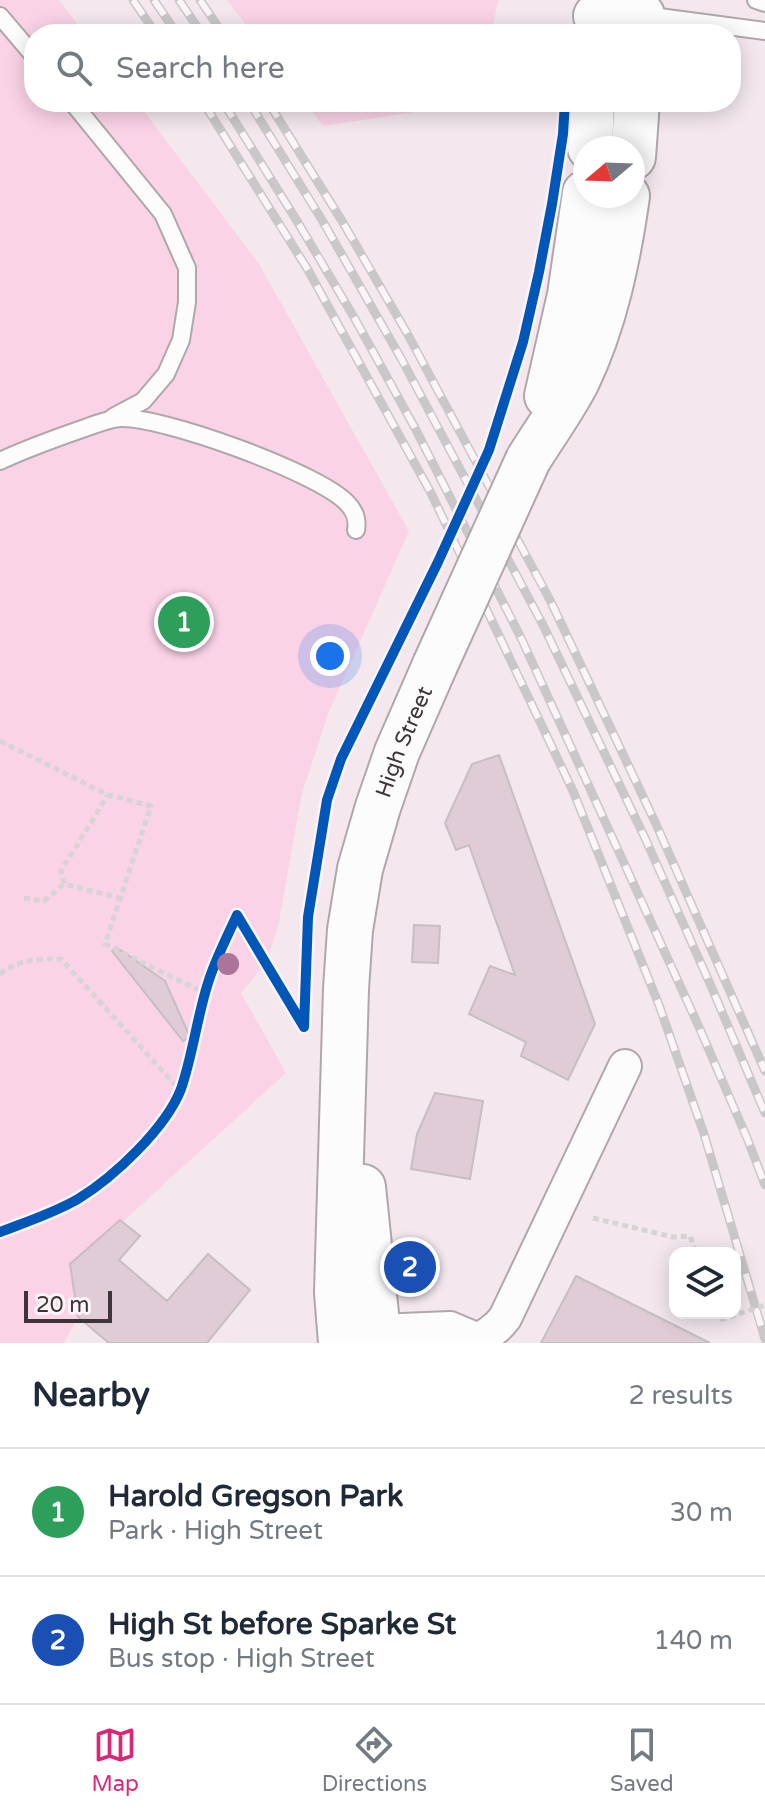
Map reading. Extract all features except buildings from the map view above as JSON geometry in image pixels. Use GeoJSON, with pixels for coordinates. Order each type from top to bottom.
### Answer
{"type":"FeatureCollection","features":[{"type":"Feature","properties":{"kind":"main road"},"geometry":{"type":"LineString","coordinates":[[596,17],[641,16]]}},
{"type":"Feature","properties":{"kind":"main road"},"geometry":{"type":"LineString","coordinates":[[591,136],[592,112]]}},
{"type":"Feature","properties":{"kind":"main road"},"geometry":{"type":"LineString","coordinates":[[635,136],[636,112]]}},
{"type":"Feature","properties":{"kind":"main road","name":"High Street"},"geometry":{"type":"LineString","coordinates":[[528,460],[548,393],[570,295],[583,208]]}},
{"type":"Feature","properties":{"kind":"main road","name":"High Street"},"geometry":{"type":"LineString","coordinates":[[365,1341],[337,1292],[346,989],[350,930],[360,869],[397,752],[435,665],[528,460],[576,381],[600,324],[620,245],[625,208]]}},
{"type":"Feature","properties":{"kind":"main road","name":"High Street"},"geometry":{"type":"LineString","coordinates":[[345,1041],[365,1341]]}},
{"type":"Feature","properties":{"kind":"street"},"geometry":{"type":"LineString","coordinates":[[365,1341],[450,1328],[477,1342],[498,1327],[625,1066]]}},
{"type":"Feature","properties":{"kind":"lane"},"geometry":{"type":"LineString","coordinates":[[756,0],[765,3]]}},
{"type":"Feature","properties":{"kind":"lane"},"geometry":{"type":"LineString","coordinates":[[0,16],[24,44]]}},
{"type":"Feature","properties":{"kind":"lane"},"geometry":{"type":"LineString","coordinates":[[641,16],[707,24]]}},
{"type":"Feature","properties":{"kind":"lane"},"geometry":{"type":"LineString","coordinates":[[741,28],[765,31]]}},
{"type":"Feature","properties":{"kind":"lane"},"geometry":{"type":"LineString","coordinates":[[80,112],[163,214],[187,268],[187,302],[181,340],[166,374],[143,401],[104,422]]}},
{"type":"Feature","properties":{"kind":"lane"},"geometry":{"type":"LineString","coordinates":[[0,461],[26,449],[120,418],[156,424],[229,445],[306,476],[345,500],[356,514],[356,530]]}},
{"type":"Feature","properties":{"kind":"path"},"geometry":{"type":"LineString","coordinates":[[0,741],[108,795],[151,806],[105,944],[205,993]]}},
{"type":"Feature","properties":{"kind":"path"},"geometry":{"type":"LineString","coordinates":[[64,884],[61,871],[108,795]]}},
{"type":"Feature","properties":{"kind":"path"},"geometry":{"type":"LineString","coordinates":[[24,898],[44,901],[64,884]]}},
{"type":"Feature","properties":{"kind":"path"},"geometry":{"type":"LineString","coordinates":[[64,884],[120,898]]}},
{"type":"Feature","properties":{"kind":"path"},"geometry":{"type":"LineString","coordinates":[[0,1232],[78,1199],[110,1176],[142,1145],[168,1113],[180,1090],[209,980],[237,915],[304,1027]]}},
{"type":"Feature","properties":{"kind":"path"},"geometry":{"type":"LineString","coordinates":[[0,974],[32,959],[61,959],[180,1090]]}},
{"type":"Feature","properties":{"kind":"path"},"geometry":{"type":"LineString","coordinates":[[593,1218],[673,1237],[690,1236],[694,1247]]}},
{"type":"Feature","properties":{"kind":"path"},"geometry":{"type":"LineString","coordinates":[[741,1313],[765,1305]]}},
{"type":"Feature","properties":{"kind":"shaded area"},"geometry":{"type":"Polygon","coordinates":[[[0,0],[59,0],[77,24],[24,24],[24,112],[145,112],[259,264],[409,531],[328,714],[302,793],[278,927],[269,954],[241,993],[286,1073],[74,1266],[78,1317],[64,1343],[0,1343],[0,0]]]}},
{"type":"Feature","properties":{"kind":"shaded area"},"geometry":{"type":"Polygon","coordinates":[[[227,0],[498,0],[494,24],[245,24],[227,0]]]}},
{"type":"Feature","properties":{"kind":"shaded area"},"geometry":{"type":"Polygon","coordinates":[[[312,112],[415,112],[323,126],[312,112]]]}},
{"type":"Feature","properties":{"kind":"railway"},"geometry":{"type":"LineString","coordinates":[[133,0],[149,24]]}},
{"type":"Feature","properties":{"kind":"railway"},"geometry":{"type":"LineString","coordinates":[[154,0],[170,24]]}},
{"type":"Feature","properties":{"kind":"railway"},"geometry":{"type":"LineString","coordinates":[[179,0],[195,24]]}},
{"type":"Feature","properties":{"kind":"railway"},"geometry":{"type":"LineString","coordinates":[[200,0],[216,24]]}},
{"type":"Feature","properties":{"kind":"railway"},"geometry":{"type":"LineString","coordinates":[[209,112],[308,270],[431,493],[573,791],[659,1005],[704,1134],[765,1339]]}},
{"type":"Feature","properties":{"kind":"railway"},"geometry":{"type":"LineString","coordinates":[[229,112],[355,319],[415,428],[522,640],[699,1027],[765,1185]]}},
{"type":"Feature","properties":{"kind":"railway"},"geometry":{"type":"LineString","coordinates":[[255,112],[322,220],[402,360],[543,625],[645,838],[765,1113]]}},
{"type":"Feature","properties":{"kind":"railway"},"geometry":{"type":"LineString","coordinates":[[274,112],[407,333],[551,602],[656,824],[765,1071]]}},
{"type":"Feature","properties":{"kind":"cycle path"},"geometry":{"type":"LineString","coordinates":[[304,1027],[308,917],[327,800],[341,759],[489,450],[523,342],[539,272],[564,112]]}},
{"type":"Feature","properties":{"kind":"cycle path"},"geometry":{"type":"LineString","coordinates":[[0,1232],[59,1209],[92,1190],[122,1165],[164,1120],[181,1089],[208,983],[237,915],[304,1027]]}},
{"type":"Feature","properties":{"kind":"place","name":"Harold Gregson Park"},"geometry":{"type":"Point","coordinates":[184,622]}},
{"type":"Feature","properties":{"kind":"place","name":"High St before Sparke St"},"geometry":{"type":"Point","coordinates":[410,1267]}}]}
